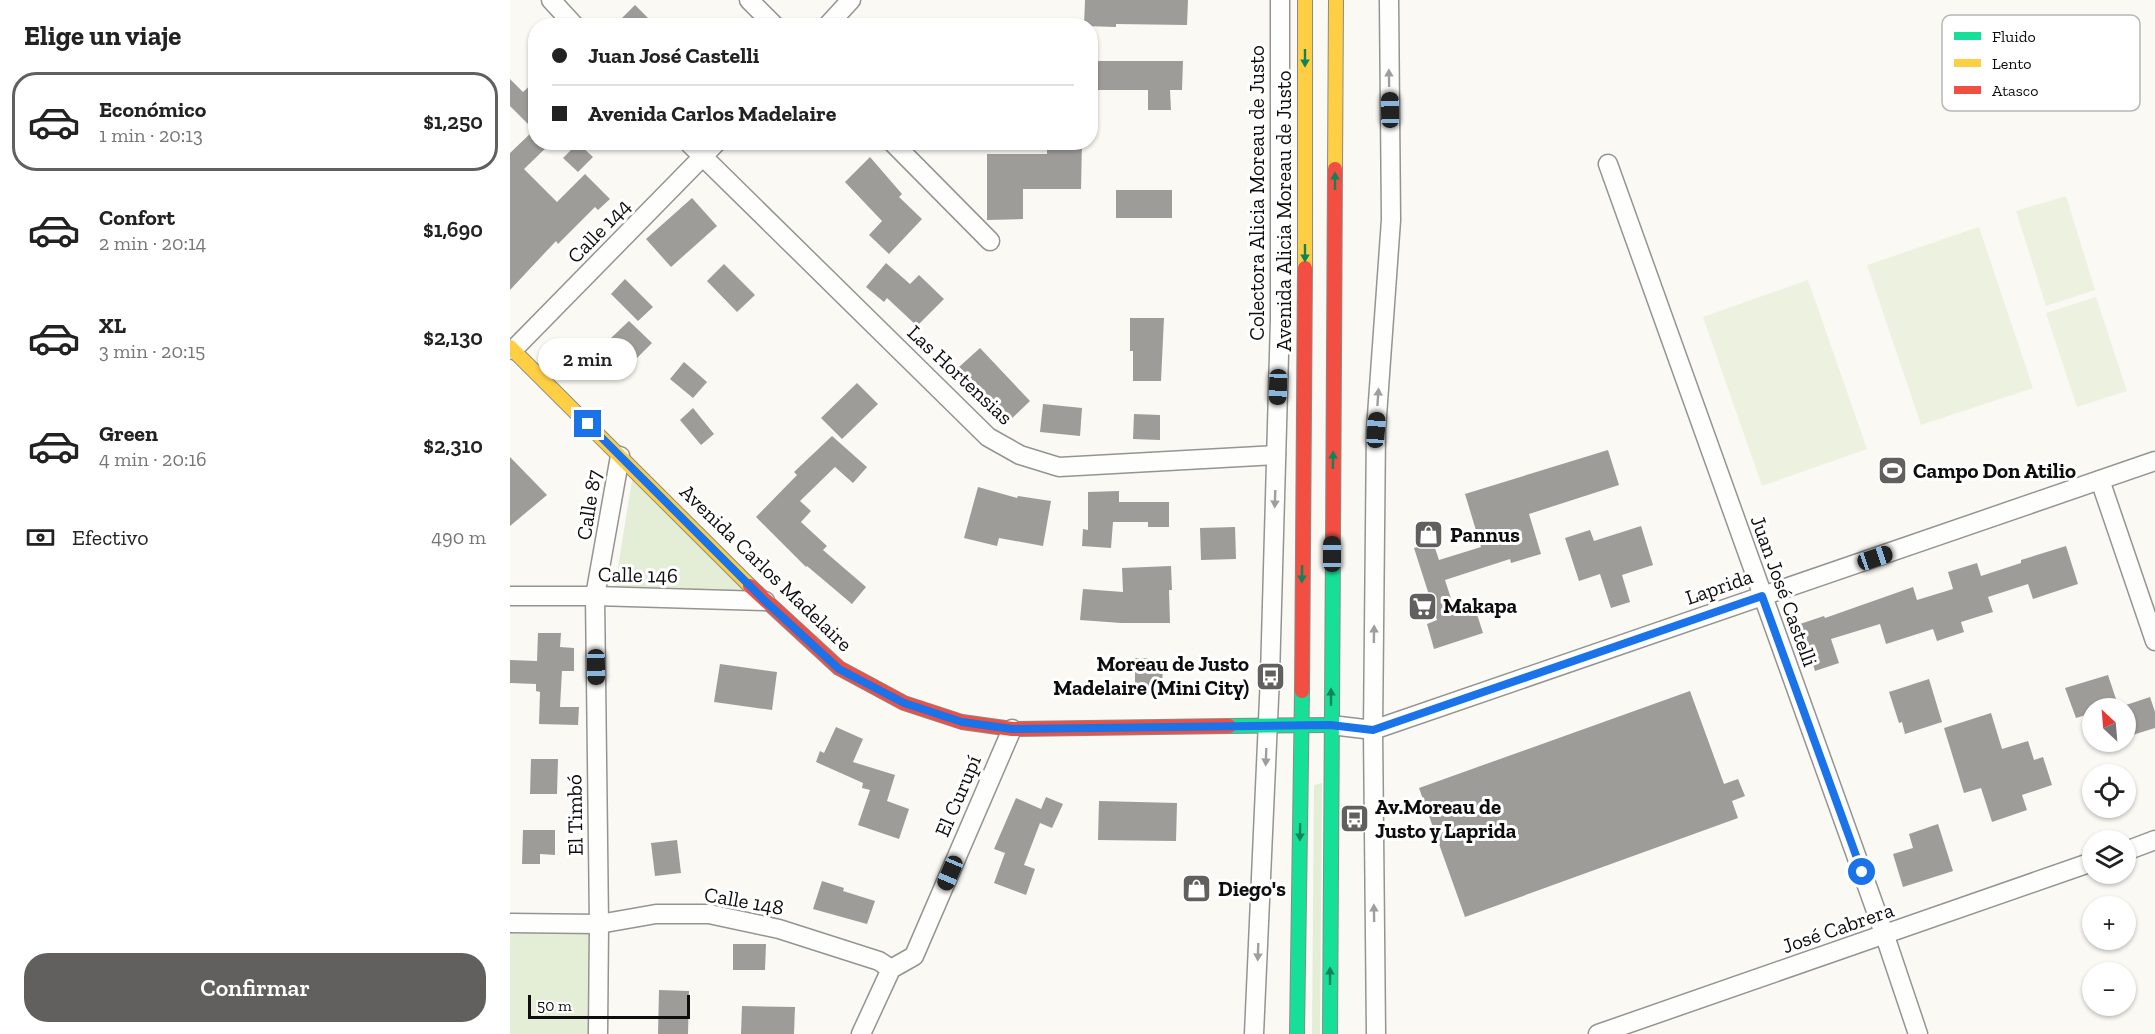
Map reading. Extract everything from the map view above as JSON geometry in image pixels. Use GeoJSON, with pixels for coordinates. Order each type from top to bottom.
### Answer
{"type":"FeatureCollection","features":[{"type":"Feature","properties":{"kind":"main road","name":"Avenida Alicia Moreau de Justo"},"geometry":{"type":"LineString","coordinates":[[1297,1034],[1302,726],[1300,676],[1305,450],[1305,0]]}},
{"type":"Feature","properties":{"kind":"main road"},"geometry":{"type":"LineString","coordinates":[[1330,1034],[1336,0]]}},
{"type":"Feature","properties":{"kind":"main road","name":"Avenida Carlos Madelaire"},"geometry":{"type":"LineString","coordinates":[[512,348],[765,601],[839,669],[904,703],[962,722],[1012,729],[1330,725]]}},
{"type":"Feature","properties":{"kind":"street"},"geometry":{"type":"LineString","coordinates":[[551,0],[568,18]]}},
{"type":"Feature","properties":{"kind":"street"},"geometry":{"type":"LineString","coordinates":[[749,0],[767,18]]}},
{"type":"Feature","properties":{"kind":"street"},"geometry":{"type":"LineString","coordinates":[[834,18],[851,0]]}},
{"type":"Feature","properties":{"kind":"street","name":"Colectora Alicia Moreau de Justo"},"geometry":{"type":"LineString","coordinates":[[1254,1034],[1281,319],[1280,0]]}},
{"type":"Feature","properties":{"kind":"street"},"geometry":{"type":"LineString","coordinates":[[1376,1034],[1373,730],[1376,430],[1391,220],[1389,0]]}},
{"type":"Feature","properties":{"kind":"street","name":"Las Hortensias"},"geometry":{"type":"LineString","coordinates":[[695,150],[988,437],[1020,455],[1059,467],[1276,455]]}},
{"type":"Feature","properties":{"kind":"street","name":"Calle 144"},"geometry":{"type":"LineString","coordinates":[[512,348],[710,150]]}},
{"type":"Feature","properties":{"kind":"street"},"geometry":{"type":"LineString","coordinates":[[900,150],[990,241]]}},
{"type":"Feature","properties":{"kind":"street","name":"Juan José Castelli"},"geometry":{"type":"LineString","coordinates":[[1608,164],[1885,936],[1918,1034]]}},
{"type":"Feature","properties":{"kind":"street","name":"Calle 87"},"geometry":{"type":"LineString","coordinates":[[595,596],[620,456]]}},
{"type":"Feature","properties":{"kind":"street","name":"Laprida"},"geometry":{"type":"LineString","coordinates":[[1330,725],[1373,730],[2155,461]]}},
{"type":"Feature","properties":{"kind":"street"},"geometry":{"type":"LineString","coordinates":[[2100,480],[2155,640]]}},
{"type":"Feature","properties":{"kind":"street","name":"Calle 146"},"geometry":{"type":"LineString","coordinates":[[510,596],[765,601]]}},
{"type":"Feature","properties":{"kind":"street","name":"El Timbó"},"geometry":{"type":"LineString","coordinates":[[595,596],[598,1034]]}},
{"type":"Feature","properties":{"kind":"street","name":"El Curupí"},"geometry":{"type":"LineString","coordinates":[[891,969],[914,956],[1012,729]]}},
{"type":"Feature","properties":{"kind":"street"},"geometry":{"type":"LineString","coordinates":[[2136,847],[2155,840]]}},
{"type":"Feature","properties":{"kind":"street","name":"José Cabrera"},"geometry":{"type":"LineString","coordinates":[[1598,1034],[2082,866]]}},
{"type":"Feature","properties":{"kind":"street","name":"Calle 148"},"geometry":{"type":"LineString","coordinates":[[510,923],[599,924],[656,914],[709,915],[779,929],[879,961],[891,969]]}},
{"type":"Feature","properties":{"kind":"street"},"geometry":{"type":"LineString","coordinates":[[861,1034],[891,969]]}},
{"type":"Feature","properties":{"kind":"green space"},"geometry":{"type":"Polygon","coordinates":[[[2066,196],[2095,290],[2046,306],[2016,211],[2066,196]]]}},
{"type":"Feature","properties":{"kind":"green space"},"geometry":{"type":"Polygon","coordinates":[[[1979,227],[2033,388],[1921,425],[1867,265],[1979,227]]]}},
{"type":"Feature","properties":{"kind":"green space"},"geometry":{"type":"Polygon","coordinates":[[[1808,280],[1867,449],[1762,486],[1703,317],[1808,280]]]}},
{"type":"Feature","properties":{"kind":"green space"},"geometry":{"type":"Polygon","coordinates":[[[2096,297],[2127,391],[2077,407],[2046,313],[2096,297]]]}},
{"type":"Feature","properties":{"kind":"green space"},"geometry":{"type":"Polygon","coordinates":[[[633,474],[751,595],[613,598],[633,474]]]}},
{"type":"Feature","properties":{"kind":"green space"},"geometry":{"type":"Polygon","coordinates":[[[1322,783],[1320,1034],[1312,1034],[1314,785],[1322,783]]]}},
{"type":"Feature","properties":{"kind":"green space"},"geometry":{"type":"Polygon","coordinates":[[[510,928],[592,928],[592,1034],[510,1034],[510,928]]]}},
{"type":"Feature","properties":{"kind":"building"},"geometry":{"type":"Polygon","coordinates":[[[1085,0],[1188,0],[1187,25],[1116,24],[1116,27],[1098,26],[1098,18],[1084,18],[1085,0]]]}},
{"type":"Feature","properties":{"kind":"building"},"geometry":{"type":"Polygon","coordinates":[[[635,5],[648,18],[622,18],[635,5]]]}},
{"type":"Feature","properties":{"kind":"building"},"geometry":{"type":"Polygon","coordinates":[[[1098,61],[1183,61],[1182,90],[1170,90],[1171,110],[1148,110],[1148,90],[1098,90],[1098,61]]]}},
{"type":"Feature","properties":{"kind":"building"},"geometry":{"type":"Polygon","coordinates":[[[510,79],[523,92],[528,87],[528,124],[510,106],[510,79]]]}},
{"type":"Feature","properties":{"kind":"building"},"geometry":{"type":"Polygon","coordinates":[[[528,136],[528,150],[544,150],[524,169],[557,202],[585,174],[610,199],[598,210],[595,207],[558,244],[556,241],[510,290],[510,153],[528,136]]]}},
{"type":"Feature","properties":{"kind":"building"},"geometry":{"type":"Polygon","coordinates":[[[571,150],[586,150],[593,157],[578,172],[563,158],[571,150]]]}},
{"type":"Feature","properties":{"kind":"building"},"geometry":{"type":"Polygon","coordinates":[[[1047,150],[1082,150],[1081,189],[1023,189],[1023,219],[987,220],[987,154],[1047,154],[1047,150]]]}},
{"type":"Feature","properties":{"kind":"building"},"geometry":{"type":"Polygon","coordinates":[[[870,157],[902,194],[899,197],[922,219],[889,254],[869,235],[882,221],[845,182],[870,157]]]}},
{"type":"Feature","properties":{"kind":"building"},"geometry":{"type":"Polygon","coordinates":[[[1116,190],[1172,190],[1172,218],[1116,218],[1116,190]]]}},
{"type":"Feature","properties":{"kind":"building"},"geometry":{"type":"Polygon","coordinates":[[[692,198],[717,226],[671,267],[646,239],[692,198]]]}},
{"type":"Feature","properties":{"kind":"building"},"geometry":{"type":"Polygon","coordinates":[[[886,263],[910,284],[919,275],[944,299],[917,326],[887,298],[884,302],[866,287],[886,263]]]}},
{"type":"Feature","properties":{"kind":"building"},"geometry":{"type":"Polygon","coordinates":[[[724,264],[755,295],[737,312],[707,281],[724,264]]]}},
{"type":"Feature","properties":{"kind":"building"},"geometry":{"type":"Polygon","coordinates":[[[625,279],[653,307],[638,321],[611,294],[625,279]]]}},
{"type":"Feature","properties":{"kind":"building"},"geometry":{"type":"Polygon","coordinates":[[[1130,318],[1164,318],[1161,381],[1133,381],[1130,318]]]}},
{"type":"Feature","properties":{"kind":"building"},"geometry":{"type":"Polygon","coordinates":[[[629,321],[652,343],[634,361],[611,338],[629,321]]]}},
{"type":"Feature","properties":{"kind":"building"},"geometry":{"type":"Polygon","coordinates":[[[980,348],[1030,401],[1006,424],[988,407],[992,403],[959,367],[980,348]]]}},
{"type":"Feature","properties":{"kind":"building"},"geometry":{"type":"Polygon","coordinates":[[[684,362],[707,382],[693,398],[670,379],[684,362]]]}},
{"type":"Feature","properties":{"kind":"building"},"geometry":{"type":"Polygon","coordinates":[[[857,383],[878,404],[842,439],[821,418],[857,383]]]}},
{"type":"Feature","properties":{"kind":"building"},"geometry":{"type":"Polygon","coordinates":[[[1043,404],[1082,408],[1080,436],[1040,432],[1043,404]]]}},
{"type":"Feature","properties":{"kind":"building"},"geometry":{"type":"Polygon","coordinates":[[[693,408],[714,434],[701,445],[680,420],[693,408]]]}},
{"type":"Feature","properties":{"kind":"building"},"geometry":{"type":"Polygon","coordinates":[[[1134,414],[1160,415],[1160,440],[1133,439],[1134,414]]]}},
{"type":"Feature","properties":{"kind":"building"},"geometry":{"type":"Polygon","coordinates":[[[832,436],[867,467],[853,483],[835,467],[800,501],[811,511],[801,522],[827,546],[823,550],[866,587],[852,604],[806,567],[756,517],[797,475],[794,472],[832,436]]]}},
{"type":"Feature","properties":{"kind":"building"},"geometry":{"type":"Polygon","coordinates":[[[1608,450],[1619,485],[1529,514],[1541,554],[1511,563],[1510,559],[1445,580],[1456,614],[1475,608],[1483,633],[1434,649],[1427,624],[1437,620],[1414,548],[1433,542],[1439,560],[1481,547],[1465,494],[1608,450]]]}},
{"type":"Feature","properties":{"kind":"building"},"geometry":{"type":"Polygon","coordinates":[[[510,457],[547,495],[510,526],[510,457]]]}},
{"type":"Feature","properties":{"kind":"building"},"geometry":{"type":"Polygon","coordinates":[[[978,487],[1017,498],[1018,496],[1051,501],[1043,546],[999,538],[997,546],[964,538],[978,487]]]}},
{"type":"Feature","properties":{"kind":"building"},"geometry":{"type":"Polygon","coordinates":[[[1119,491],[1119,502],[1169,502],[1169,527],[1148,527],[1148,522],[1113,522],[1111,548],[1082,546],[1083,529],[1088,530],[1088,492],[1119,491]]]}},
{"type":"Feature","properties":{"kind":"building"},"geometry":{"type":"Polygon","coordinates":[[[1641,526],[1653,565],[1622,575],[1630,602],[1611,608],[1600,574],[1579,581],[1565,538],[1590,530],[1594,541],[1641,526]]]}},
{"type":"Feature","properties":{"kind":"building"},"geometry":{"type":"Polygon","coordinates":[[[1235,527],[1236,559],[1201,560],[1200,528],[1235,527]]]}},
{"type":"Feature","properties":{"kind":"building"},"geometry":{"type":"Polygon","coordinates":[[[2066,546],[2078,584],[2033,599],[2028,584],[1988,597],[1993,612],[1961,622],[1964,632],[1937,641],[1933,629],[1886,644],[1880,624],[1831,639],[1839,663],[1815,671],[1800,624],[1824,616],[1825,618],[1913,587],[1917,600],[1953,589],[1948,572],[1977,563],[1981,576],[2066,546]]]}},
{"type":"Feature","properties":{"kind":"building"},"geometry":{"type":"Polygon","coordinates":[[[1171,566],[1170,623],[1080,620],[1083,589],[1123,592],[1122,568],[1171,566]]]}},
{"type":"Feature","properties":{"kind":"building"},"geometry":{"type":"Polygon","coordinates":[[[538,633],[561,633],[560,647],[574,648],[574,671],[562,671],[560,707],[579,707],[578,725],[539,724],[540,692],[536,691],[536,684],[510,683],[510,660],[537,661],[538,633]]]}},
{"type":"Feature","properties":{"kind":"building"},"geometry":{"type":"Polygon","coordinates":[[[1135,658],[1163,659],[1162,692],[1135,692],[1135,658]]]}},
{"type":"Feature","properties":{"kind":"building"},"geometry":{"type":"Polygon","coordinates":[[[720,664],[777,672],[772,710],[714,702],[720,664]]]}},
{"type":"Feature","properties":{"kind":"building"},"geometry":{"type":"Polygon","coordinates":[[[2108,675],[2116,698],[2082,698],[2082,716],[2076,718],[2065,688],[2108,675]]]}},
{"type":"Feature","properties":{"kind":"building"},"geometry":{"type":"Polygon","coordinates":[[[1929,679],[1942,722],[1905,734],[1889,692],[1929,679]]]}},
{"type":"Feature","properties":{"kind":"building"},"geometry":{"type":"Polygon","coordinates":[[[1690,691],[1724,784],[1738,779],[1745,796],[1732,801],[1738,818],[1465,917],[1419,788],[1690,691]]]}},
{"type":"Feature","properties":{"kind":"building"},"geometry":{"type":"Polygon","coordinates":[[[2150,697],[2155,712],[2155,728],[2136,734],[2136,702],[2150,697]]]}},
{"type":"Feature","properties":{"kind":"building"},"geometry":{"type":"Polygon","coordinates":[[[1991,713],[2002,749],[2028,741],[2034,760],[2043,757],[2052,785],[2022,795],[2027,810],[1992,822],[1981,788],[1964,793],[1944,728],[1991,713]]]}},
{"type":"Feature","properties":{"kind":"building"},"geometry":{"type":"Polygon","coordinates":[[[836,727],[863,739],[853,762],[895,775],[887,801],[909,809],[899,839],[858,825],[870,790],[862,788],[863,783],[816,762],[820,751],[824,753],[836,727]]]}},
{"type":"Feature","properties":{"kind":"building"},"geometry":{"type":"Polygon","coordinates":[[[531,759],[558,759],[557,794],[530,794],[531,759]]]}},
{"type":"Feature","properties":{"kind":"building"},"geometry":{"type":"Polygon","coordinates":[[[1046,797],[1063,804],[1052,828],[1040,823],[1024,865],[1035,869],[1026,895],[994,883],[1005,853],[994,849],[1016,798],[1041,809],[1046,797]]]}},
{"type":"Feature","properties":{"kind":"building"},"geometry":{"type":"Polygon","coordinates":[[[1099,801],[1177,803],[1176,841],[1098,840],[1099,801]]]}},
{"type":"Feature","properties":{"kind":"building"},"geometry":{"type":"Polygon","coordinates":[[[1938,824],[1953,871],[1903,887],[1893,854],[1913,848],[1909,834],[1938,824]]]}},
{"type":"Feature","properties":{"kind":"building"},"geometry":{"type":"Polygon","coordinates":[[[523,830],[555,830],[555,855],[540,854],[540,864],[522,864],[523,830]]]}},
{"type":"Feature","properties":{"kind":"building"},"geometry":{"type":"Polygon","coordinates":[[[677,840],[681,873],[655,876],[651,843],[677,840]]]}},
{"type":"Feature","properties":{"kind":"building"},"geometry":{"type":"Polygon","coordinates":[[[822,881],[844,888],[843,891],[875,901],[867,924],[813,909],[822,881]]]}},
{"type":"Feature","properties":{"kind":"building"},"geometry":{"type":"Polygon","coordinates":[[[733,944],[766,944],[765,970],[733,970],[733,944]]]}},
{"type":"Feature","properties":{"kind":"building"},"geometry":{"type":"Polygon","coordinates":[[[659,990],[689,991],[688,1034],[658,1034],[659,990]]]}},
{"type":"Feature","properties":{"kind":"building"},"geometry":{"type":"Polygon","coordinates":[[[742,1006],[795,1007],[794,1034],[741,1034],[742,1006]]]}},
{"type":"Feature","properties":{"kind":"traffic: fast"},"geometry":{"type":"LineString","coordinates":[[1330,1034],[1333,544]]}},
{"type":"Feature","properties":{"kind":"traffic: fast"},"geometry":{"type":"LineString","coordinates":[[1297,1034],[1302,691]]}},
{"type":"Feature","properties":{"kind":"traffic: fast"},"geometry":{"type":"LineString","coordinates":[[1229,726],[1331,725]]}},
{"type":"Feature","properties":{"kind":"traffic: slow"},"geometry":{"type":"LineString","coordinates":[[1305,0],[1305,268]]}},
{"type":"Feature","properties":{"kind":"traffic: slow"},"geometry":{"type":"LineString","coordinates":[[1335,169],[1336,0]]}},
{"type":"Feature","properties":{"kind":"traffic: slow"},"geometry":{"type":"LineString","coordinates":[[510,347],[750,586]]}},
{"type":"Feature","properties":{"kind":"traffic: jam"},"geometry":{"type":"LineString","coordinates":[[1333,544],[1335,169]]}},
{"type":"Feature","properties":{"kind":"traffic: jam"},"geometry":{"type":"LineString","coordinates":[[1302,691],[1305,268]]}},
{"type":"Feature","properties":{"kind":"traffic: jam"},"geometry":{"type":"LineString","coordinates":[[750,586],[839,668],[904,703],[962,722],[1012,729],[1229,726]]}},
{"type":"Feature","properties":{"kind":"place","name":"Campo Don Atilio"},"geometry":{"type":"Point","coordinates":[1892,471]}},
{"type":"Feature","properties":{"kind":"place","name":"Pannus"},"geometry":{"type":"Point","coordinates":[1429,535]}},
{"type":"Feature","properties":{"kind":"place","name":"Makapa"},"geometry":{"type":"Point","coordinates":[1422,606]}},
{"type":"Feature","properties":{"kind":"place","name":"Moreau de Justo Madelaire (Mini City)"},"geometry":{"type":"Point","coordinates":[1270,676]}},
{"type":"Feature","properties":{"kind":"place","name":"Av.Moreau de Justo y Laprida"},"geometry":{"type":"Point","coordinates":[1354,819]}},
{"type":"Feature","properties":{"kind":"place","name":"Diego's"},"geometry":{"type":"Point","coordinates":[1197,889]}},
{"type":"Feature","properties":{"kind":"route"},"geometry":{"type":"LineString","coordinates":[[588,424],[765,601],[839,669],[904,703],[962,722],[1012,729],[1330,725],[1373,730],[1762,596],[1862,872]]}}]}
